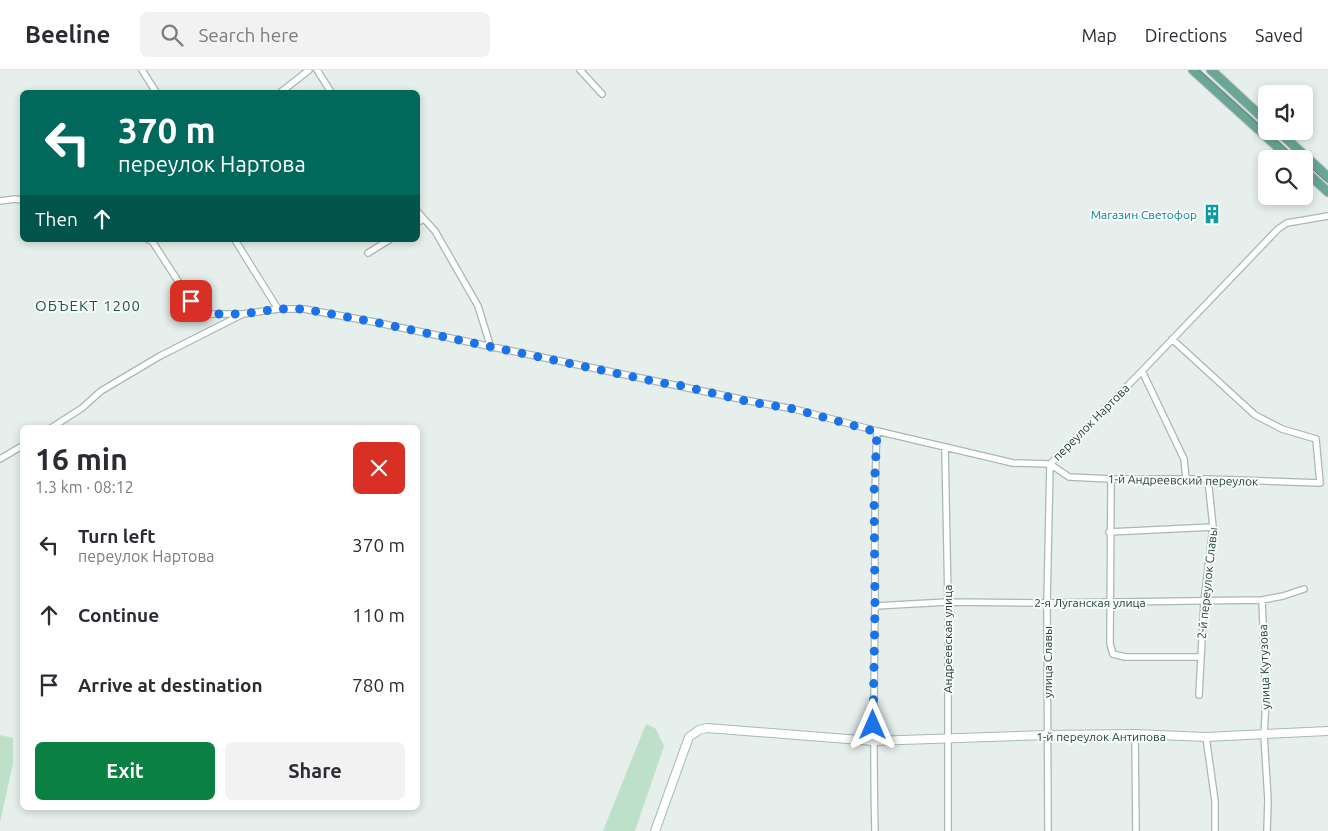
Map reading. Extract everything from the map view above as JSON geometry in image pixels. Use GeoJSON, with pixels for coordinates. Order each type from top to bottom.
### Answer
{"type":"FeatureCollection","features":[{"type":"Feature","properties":{"kind":"main road"},"geometry":{"type":"LineString","coordinates":[[1193,70],[1281,150]]}},
{"type":"Feature","properties":{"kind":"main road"},"geometry":{"type":"LineString","coordinates":[[1211,70],[1258,114]]}},
{"type":"Feature","properties":{"kind":"main road"},"geometry":{"type":"LineString","coordinates":[[1288,140],[1328,177]]}},
{"type":"Feature","properties":{"kind":"main road"},"geometry":{"type":"LineString","coordinates":[[1313,178],[1328,192]]}},
{"type":"Feature","properties":{"kind":"main road","name":"1-й переулок Антипова"},"geometry":{"type":"LineString","coordinates":[[655,831],[686,743],[693,733],[708,728],[873,741],[1135,734],[1206,738],[1328,731]]}},
{"type":"Feature","properties":{"kind":"street"},"geometry":{"type":"LineString","coordinates":[[142,70],[155,90]]}},
{"type":"Feature","properties":{"kind":"street"},"geometry":{"type":"LineString","coordinates":[[284,90],[309,70]]}},
{"type":"Feature","properties":{"kind":"street"},"geometry":{"type":"LineString","coordinates":[[317,70],[330,90]]}},
{"type":"Feature","properties":{"kind":"street"},"geometry":{"type":"LineString","coordinates":[[580,70],[602,94]]}},
{"type":"Feature","properties":{"kind":"street"},"geometry":{"type":"LineString","coordinates":[[0,202],[20,200]]}},
{"type":"Feature","properties":{"kind":"street"},"geometry":{"type":"LineString","coordinates":[[420,214],[435,231],[478,306],[491,348]]}},
{"type":"Feature","properties":{"kind":"street","name":"переулок Нартова"},"geometry":{"type":"LineString","coordinates":[[242,314],[278,309],[304,309],[678,385],[750,402],[794,409],[877,432],[1013,463],[1050,464],[1142,371],[1278,228],[1287,224],[1328,216]]}},
{"type":"Feature","properties":{"kind":"street"},"geometry":{"type":"LineString","coordinates":[[420,221],[424,218]]}},
{"type":"Feature","properties":{"kind":"street"},"geometry":{"type":"LineString","coordinates":[[153,242],[191,301],[198,308],[209,314],[242,314]]}},
{"type":"Feature","properties":{"kind":"street"},"geometry":{"type":"LineString","coordinates":[[236,242],[278,309]]}},
{"type":"Feature","properties":{"kind":"street"},"geometry":{"type":"LineString","coordinates":[[368,253],[386,242]]}},
{"type":"Feature","properties":{"kind":"street"},"geometry":{"type":"LineString","coordinates":[[56,425],[82,408],[101,391],[160,356],[242,314]]}},
{"type":"Feature","properties":{"kind":"street","name":"1-й Андреевский переулок"},"geometry":{"type":"LineString","coordinates":[[1050,464],[1069,477],[1111,480],[1208,479],[1320,483],[1316,439],[1282,429],[1255,415],[1172,339]]}},
{"type":"Feature","properties":{"kind":"street"},"geometry":{"type":"LineString","coordinates":[[1142,371],[1184,459],[1186,479]]}},
{"type":"Feature","properties":{"kind":"street"},"geometry":{"type":"LineString","coordinates":[[875,831],[873,741],[874,494],[877,432]]}},
{"type":"Feature","properties":{"kind":"street"},"geometry":{"type":"LineString","coordinates":[[0,459],[20,447]]}},
{"type":"Feature","properties":{"kind":"street","name":"Андреевская улица"},"geometry":{"type":"LineString","coordinates":[[945,447],[948,602],[948,831]]}},
{"type":"Feature","properties":{"kind":"street","name":"улица Славы"},"geometry":{"type":"LineString","coordinates":[[1048,831],[1047,603],[1050,464]]}},
{"type":"Feature","properties":{"kind":"street","name":"2-й переулок Славы"},"geometry":{"type":"LineString","coordinates":[[1199,695],[1204,601],[1213,527],[1208,479]]}},
{"type":"Feature","properties":{"kind":"street"},"geometry":{"type":"LineString","coordinates":[[1111,480],[1110,644],[1113,654],[1200,658]]}},
{"type":"Feature","properties":{"kind":"street"},"geometry":{"type":"LineString","coordinates":[[1110,532],[1213,527]]}},
{"type":"Feature","properties":{"kind":"street","name":"2-я Луганская улица"},"geometry":{"type":"LineString","coordinates":[[875,606],[948,602],[1047,603],[1262,600],[1304,589]]}},
{"type":"Feature","properties":{"kind":"street","name":"улица Кутузова"},"geometry":{"type":"LineString","coordinates":[[1262,600],[1266,701],[1264,735],[1268,800],[1267,831]]}},
{"type":"Feature","properties":{"kind":"street"},"geometry":{"type":"LineString","coordinates":[[1135,734],[1136,831]]}},
{"type":"Feature","properties":{"kind":"street"},"geometry":{"type":"LineString","coordinates":[[1206,738],[1214,801],[1215,831]]}},
{"type":"Feature","properties":{"kind":"green space"},"geometry":{"type":"Polygon","coordinates":[[[646,724],[656,729],[664,746],[635,831],[603,831],[646,724]]]}},
{"type":"Feature","properties":{"kind":"green space"},"geometry":{"type":"Polygon","coordinates":[[[0,735],[13,738],[13,764],[0,822],[0,735]]]}},
{"type":"Feature","properties":{"kind":"tram line"},"geometry":{"type":"LineString","coordinates":[[1199,70],[1258,124]]}},
{"type":"Feature","properties":{"kind":"tram line"},"geometry":{"type":"LineString","coordinates":[[1277,140],[1287,150]]}},
{"type":"Feature","properties":{"kind":"tram line"},"geometry":{"type":"LineString","coordinates":[[1313,169],[1328,183]]}},
{"type":"Feature","properties":{"kind":"place","name":"Магазин Светофор"},"geometry":{"type":"Point","coordinates":[1212,214]}},
{"type":"Feature","properties":{"kind":"district","name":"ОБЪЕКТ 1200"},"geometry":{"type":"Point","coordinates":[88,305]}},
{"type":"Feature","properties":{"kind":"route"},"geometry":{"type":"LineString","coordinates":[[191,301],[198,308],[209,314],[242,314],[278,309],[304,309],[374,322],[491,348],[678,385],[750,402],[794,409],[877,432],[874,494],[873,725]]}}]}
